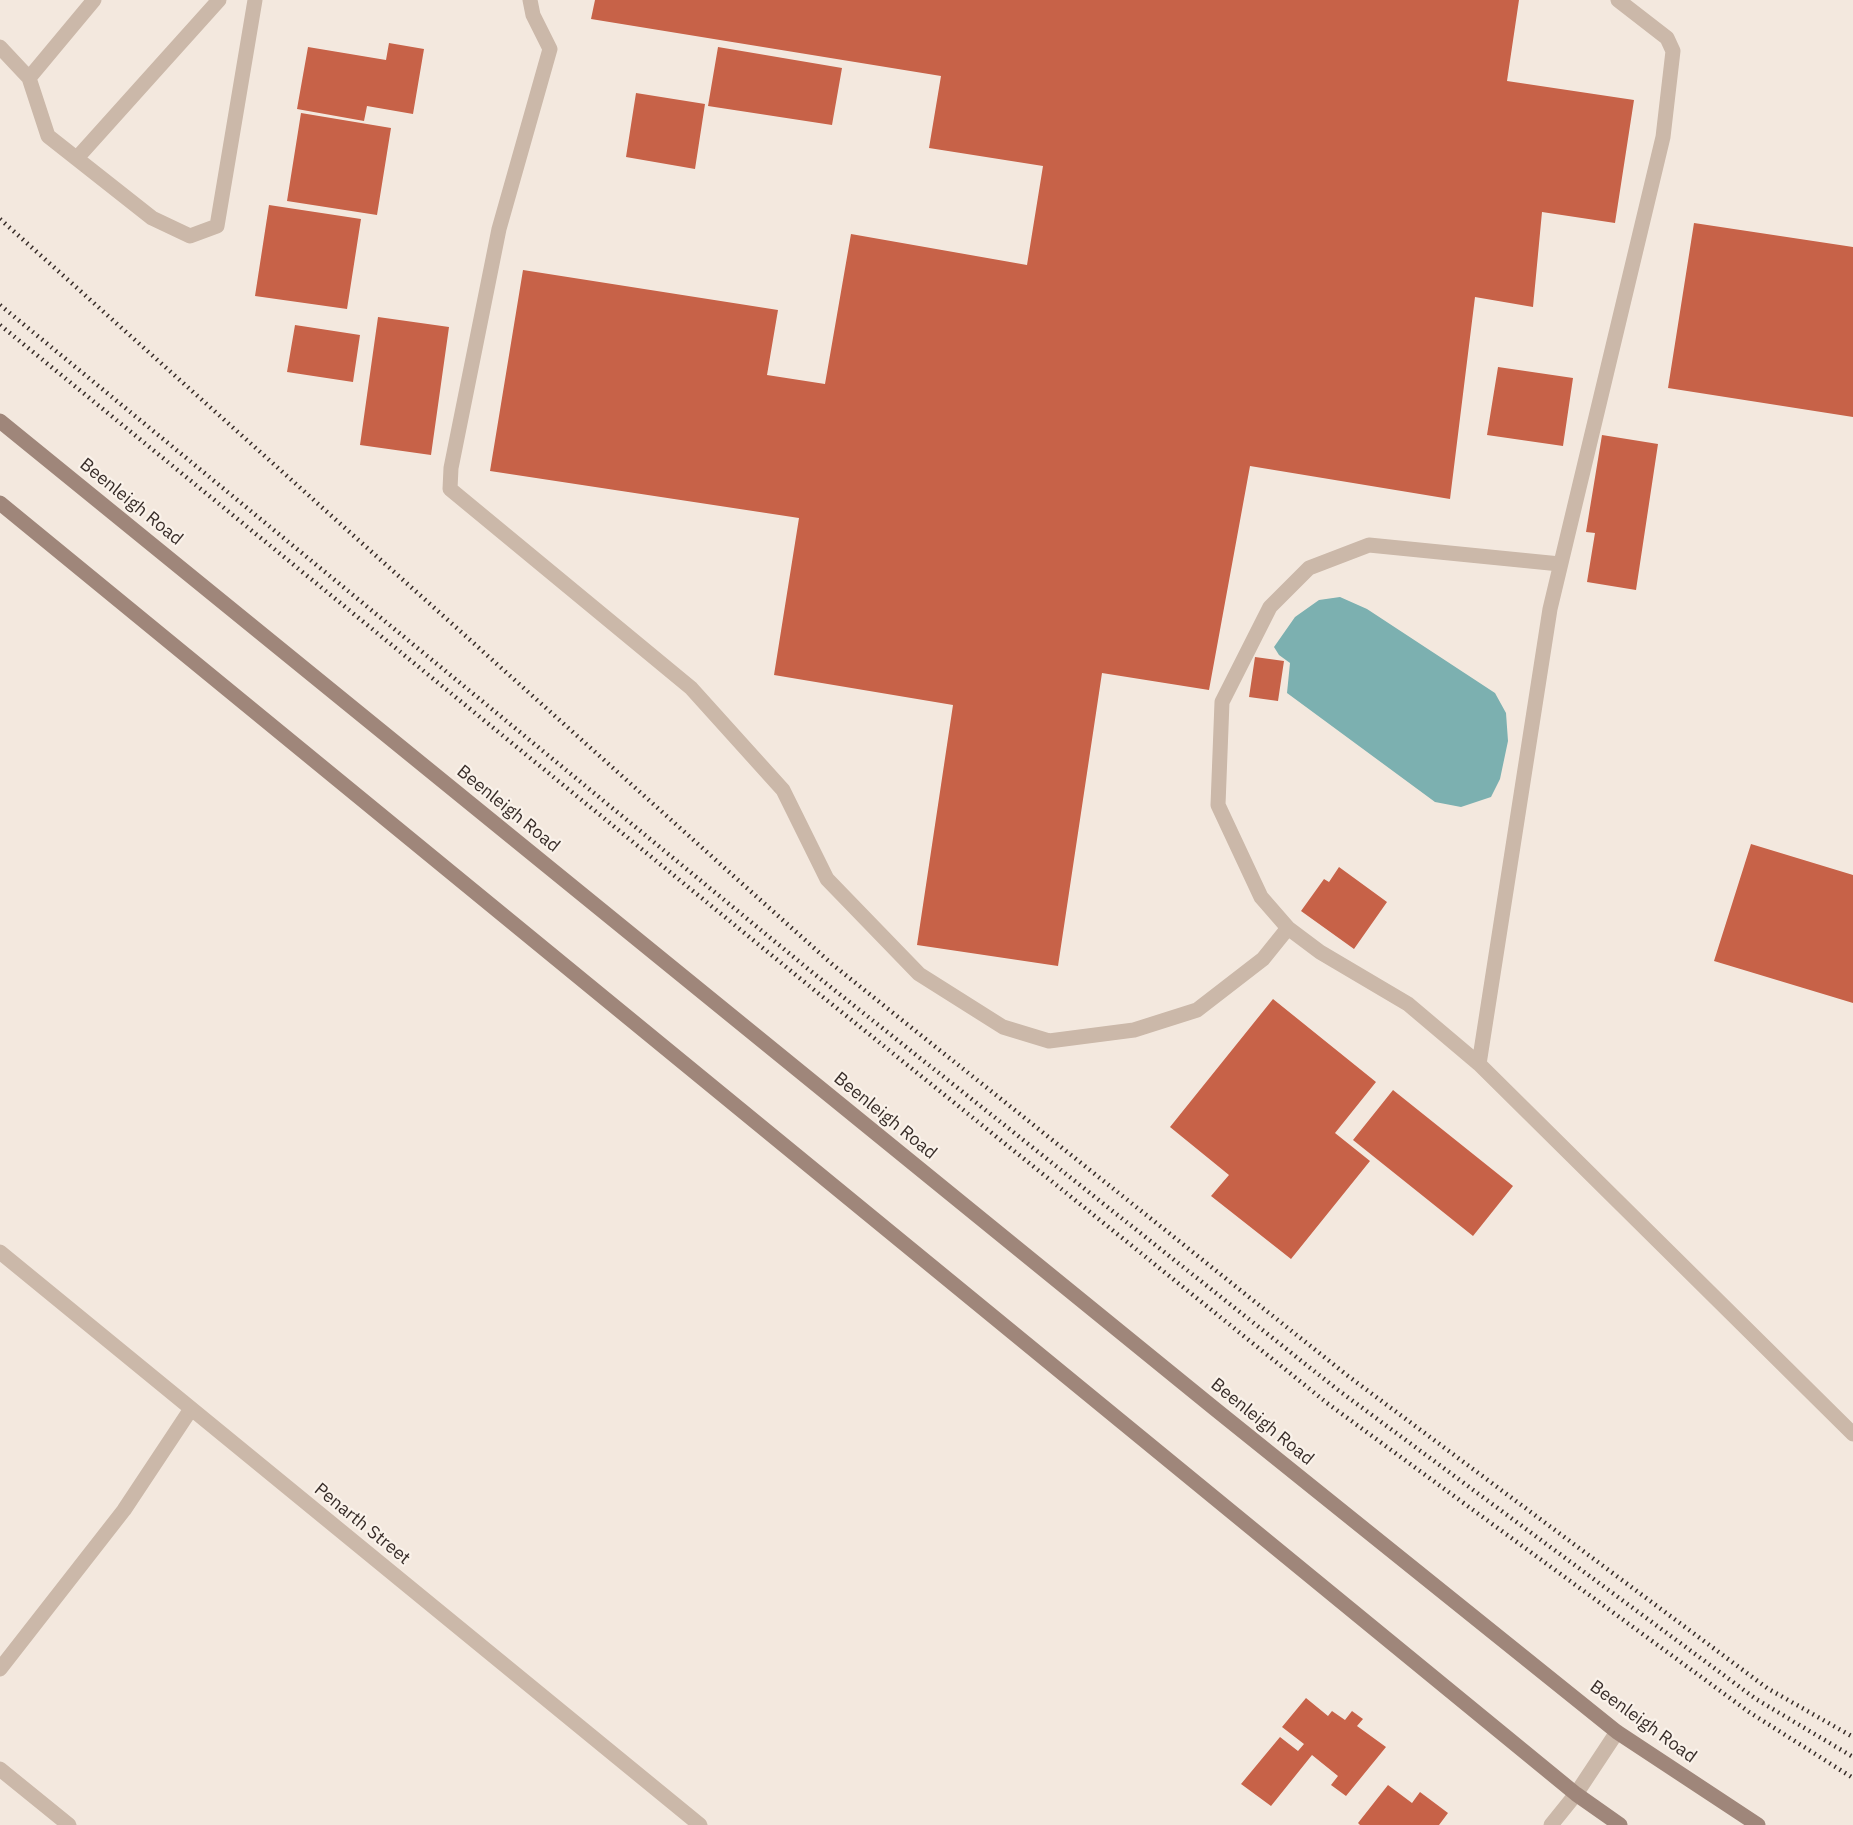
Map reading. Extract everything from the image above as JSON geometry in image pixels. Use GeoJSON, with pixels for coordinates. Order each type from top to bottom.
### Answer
{"type":"FeatureCollection","features":[{"type":"Feature","properties":{"kind":"main road","name":"Beenleigh Road"},"geometry":{"type":"LineString","coordinates":[[0,421],[1215,1410],[1617,1732],[1758,1825]]}},
{"type":"Feature","properties":{"kind":"main road"},"geometry":{"type":"LineString","coordinates":[[0,503],[1576,1794],[1620,1825]]}},
{"type":"Feature","properties":{"kind":"street"},"geometry":{"type":"LineString","coordinates":[[28,78],[94,0]]}},
{"type":"Feature","properties":{"kind":"street"},"geometry":{"type":"LineString","coordinates":[[77,159],[219,0]]}},
{"type":"Feature","properties":{"kind":"street"},"geometry":{"type":"LineString","coordinates":[[0,47],[28,78],[48,136],[152,218],[190,236],[217,226],[255,0]]}},
{"type":"Feature","properties":{"kind":"street"},"geometry":{"type":"LineString","coordinates":[[530,0],[533,15],[550,49],[499,229],[451,468],[450,489],[691,687],[783,790],[827,879],[919,974],[1003,1027],[1049,1041],[1134,1029],[1197,1010],[1263,959],[1287,928]]}},
{"type":"Feature","properties":{"kind":"street"},"geometry":{"type":"LineString","coordinates":[[1479,1064],[1548,620],[1663,137],[1673,51],[1667,38],[1617,0]]}},
{"type":"Feature","properties":{"kind":"street"},"geometry":{"type":"LineString","coordinates":[[1560,564],[1369,545],[1309,568],[1270,607],[1222,702],[1218,805],[1261,897],[1287,928],[1320,952],[1408,1004],[1479,1064],[1853,1434]]}},
{"type":"Feature","properties":{"kind":"street","name":"Penarth Street"},"geometry":{"type":"LineString","coordinates":[[0,1252],[700,1825]]}},
{"type":"Feature","properties":{"kind":"street"},"geometry":{"type":"LineString","coordinates":[[0,1669],[124,1510],[191,1409]]}},
{"type":"Feature","properties":{"kind":"street"},"geometry":{"type":"LineString","coordinates":[[1551,1825],[1576,1794],[1617,1732]]}},
{"type":"Feature","properties":{"kind":"street"},"geometry":{"type":"LineString","coordinates":[[0,1769],[69,1825]]}},
{"type":"Feature","properties":{"kind":"water"},"geometry":{"type":"Polygon","coordinates":[[[1340,597],[1367,609],[1495,693],[1506,713],[1508,741],[1500,779],[1491,797],[1461,807],[1435,802],[1287,693],[1290,663],[1279,655],[1274,647],[1295,617],[1319,600],[1340,597]]]}},
{"type":"Feature","properties":{"kind":"building"},"geometry":{"type":"Polygon","coordinates":[[[595,0],[1519,0],[1507,81],[1634,100],[1615,223],[1542,212],[1533,307],[1475,297],[1450,499],[1250,466],[1209,690],[1102,673],[1058,966],[917,945],[953,705],[774,675],[799,518],[490,471],[523,270],[778,310],[767,375],[825,384],[851,234],[1027,265],[1043,166],[929,148],[941,76],[591,19],[595,0]]]}},
{"type":"Feature","properties":{"kind":"building"},"geometry":{"type":"Polygon","coordinates":[[[389,43],[424,49],[413,114],[367,106],[364,121],[297,109],[308,47],[386,60],[389,43]]]}},
{"type":"Feature","properties":{"kind":"building"},"geometry":{"type":"Polygon","coordinates":[[[718,47],[842,68],[832,125],[708,106],[718,47]]]}},
{"type":"Feature","properties":{"kind":"building"},"geometry":{"type":"Polygon","coordinates":[[[636,93],[705,104],[695,169],[626,157],[636,93]]]}},
{"type":"Feature","properties":{"kind":"building"},"geometry":{"type":"Polygon","coordinates":[[[301,113],[391,128],[377,215],[287,201],[301,113]]]}},
{"type":"Feature","properties":{"kind":"building"},"geometry":{"type":"Polygon","coordinates":[[[269,205],[361,219],[347,309],[255,296],[269,205]]]}},
{"type":"Feature","properties":{"kind":"building"},"geometry":{"type":"Polygon","coordinates":[[[1694,223],[1853,247],[1853,417],[1668,388],[1694,223]]]}},
{"type":"Feature","properties":{"kind":"building"},"geometry":{"type":"Polygon","coordinates":[[[378,317],[449,327],[431,455],[360,445],[378,317]]]}},
{"type":"Feature","properties":{"kind":"building"},"geometry":{"type":"Polygon","coordinates":[[[295,325],[360,335],[353,382],[287,372],[295,325]]]}},
{"type":"Feature","properties":{"kind":"building"},"geometry":{"type":"Polygon","coordinates":[[[1498,367],[1573,378],[1563,446],[1487,435],[1498,367]]]}},
{"type":"Feature","properties":{"kind":"building"},"geometry":{"type":"Polygon","coordinates":[[[1602,435],[1658,444],[1636,590],[1587,582],[1595,533],[1586,532],[1602,435]]]}},
{"type":"Feature","properties":{"kind":"building"},"geometry":{"type":"Polygon","coordinates":[[[1255,657],[1284,661],[1278,701],[1249,697],[1255,657]]]}},
{"type":"Feature","properties":{"kind":"building"},"geometry":{"type":"Polygon","coordinates":[[[1751,844],[1853,875],[1853,1003],[1714,961],[1751,844]]]}},
{"type":"Feature","properties":{"kind":"building"},"geometry":{"type":"Polygon","coordinates":[[[1339,867],[1387,902],[1354,949],[1301,911],[1324,879],[1329,882],[1339,867]]]}},
{"type":"Feature","properties":{"kind":"building"},"geometry":{"type":"Polygon","coordinates":[[[1273,999],[1376,1082],[1335,1133],[1370,1161],[1291,1259],[1211,1196],[1229,1175],[1170,1127],[1273,999]]]}},
{"type":"Feature","properties":{"kind":"building"},"geometry":{"type":"Polygon","coordinates":[[[1393,1090],[1513,1186],[1473,1236],[1353,1140],[1393,1090]]]}},
{"type":"Feature","properties":{"kind":"building"},"geometry":{"type":"Polygon","coordinates":[[[1306,1698],[1328,1716],[1332,1711],[1345,1720],[1352,1711],[1363,1719],[1357,1726],[1386,1747],[1346,1796],[1331,1785],[1338,1776],[1312,1755],[1271,1806],[1241,1784],[1280,1737],[1298,1751],[1304,1744],[1282,1727],[1306,1698]]]}},
{"type":"Feature","properties":{"kind":"building"},"geometry":{"type":"Polygon","coordinates":[[[1388,1785],[1412,1803],[1420,1792],[1448,1813],[1439,1825],[1360,1825],[1358,1823],[1388,1785]]]}},
{"type":"Feature","properties":{"kind":"railway"},"geometry":{"type":"LineString","coordinates":[[0,219],[833,965],[1348,1376],[1767,1688],[1853,1737]]}},
{"type":"Feature","properties":{"kind":"railway"},"geometry":{"type":"LineString","coordinates":[[0,305],[818,977],[1338,1390],[1756,1699],[1853,1757]]}},
{"type":"Feature","properties":{"kind":"railway"},"geometry":{"type":"LineString","coordinates":[[0,325],[813,989],[1327,1403],[1749,1712],[1853,1778]]}}]}
